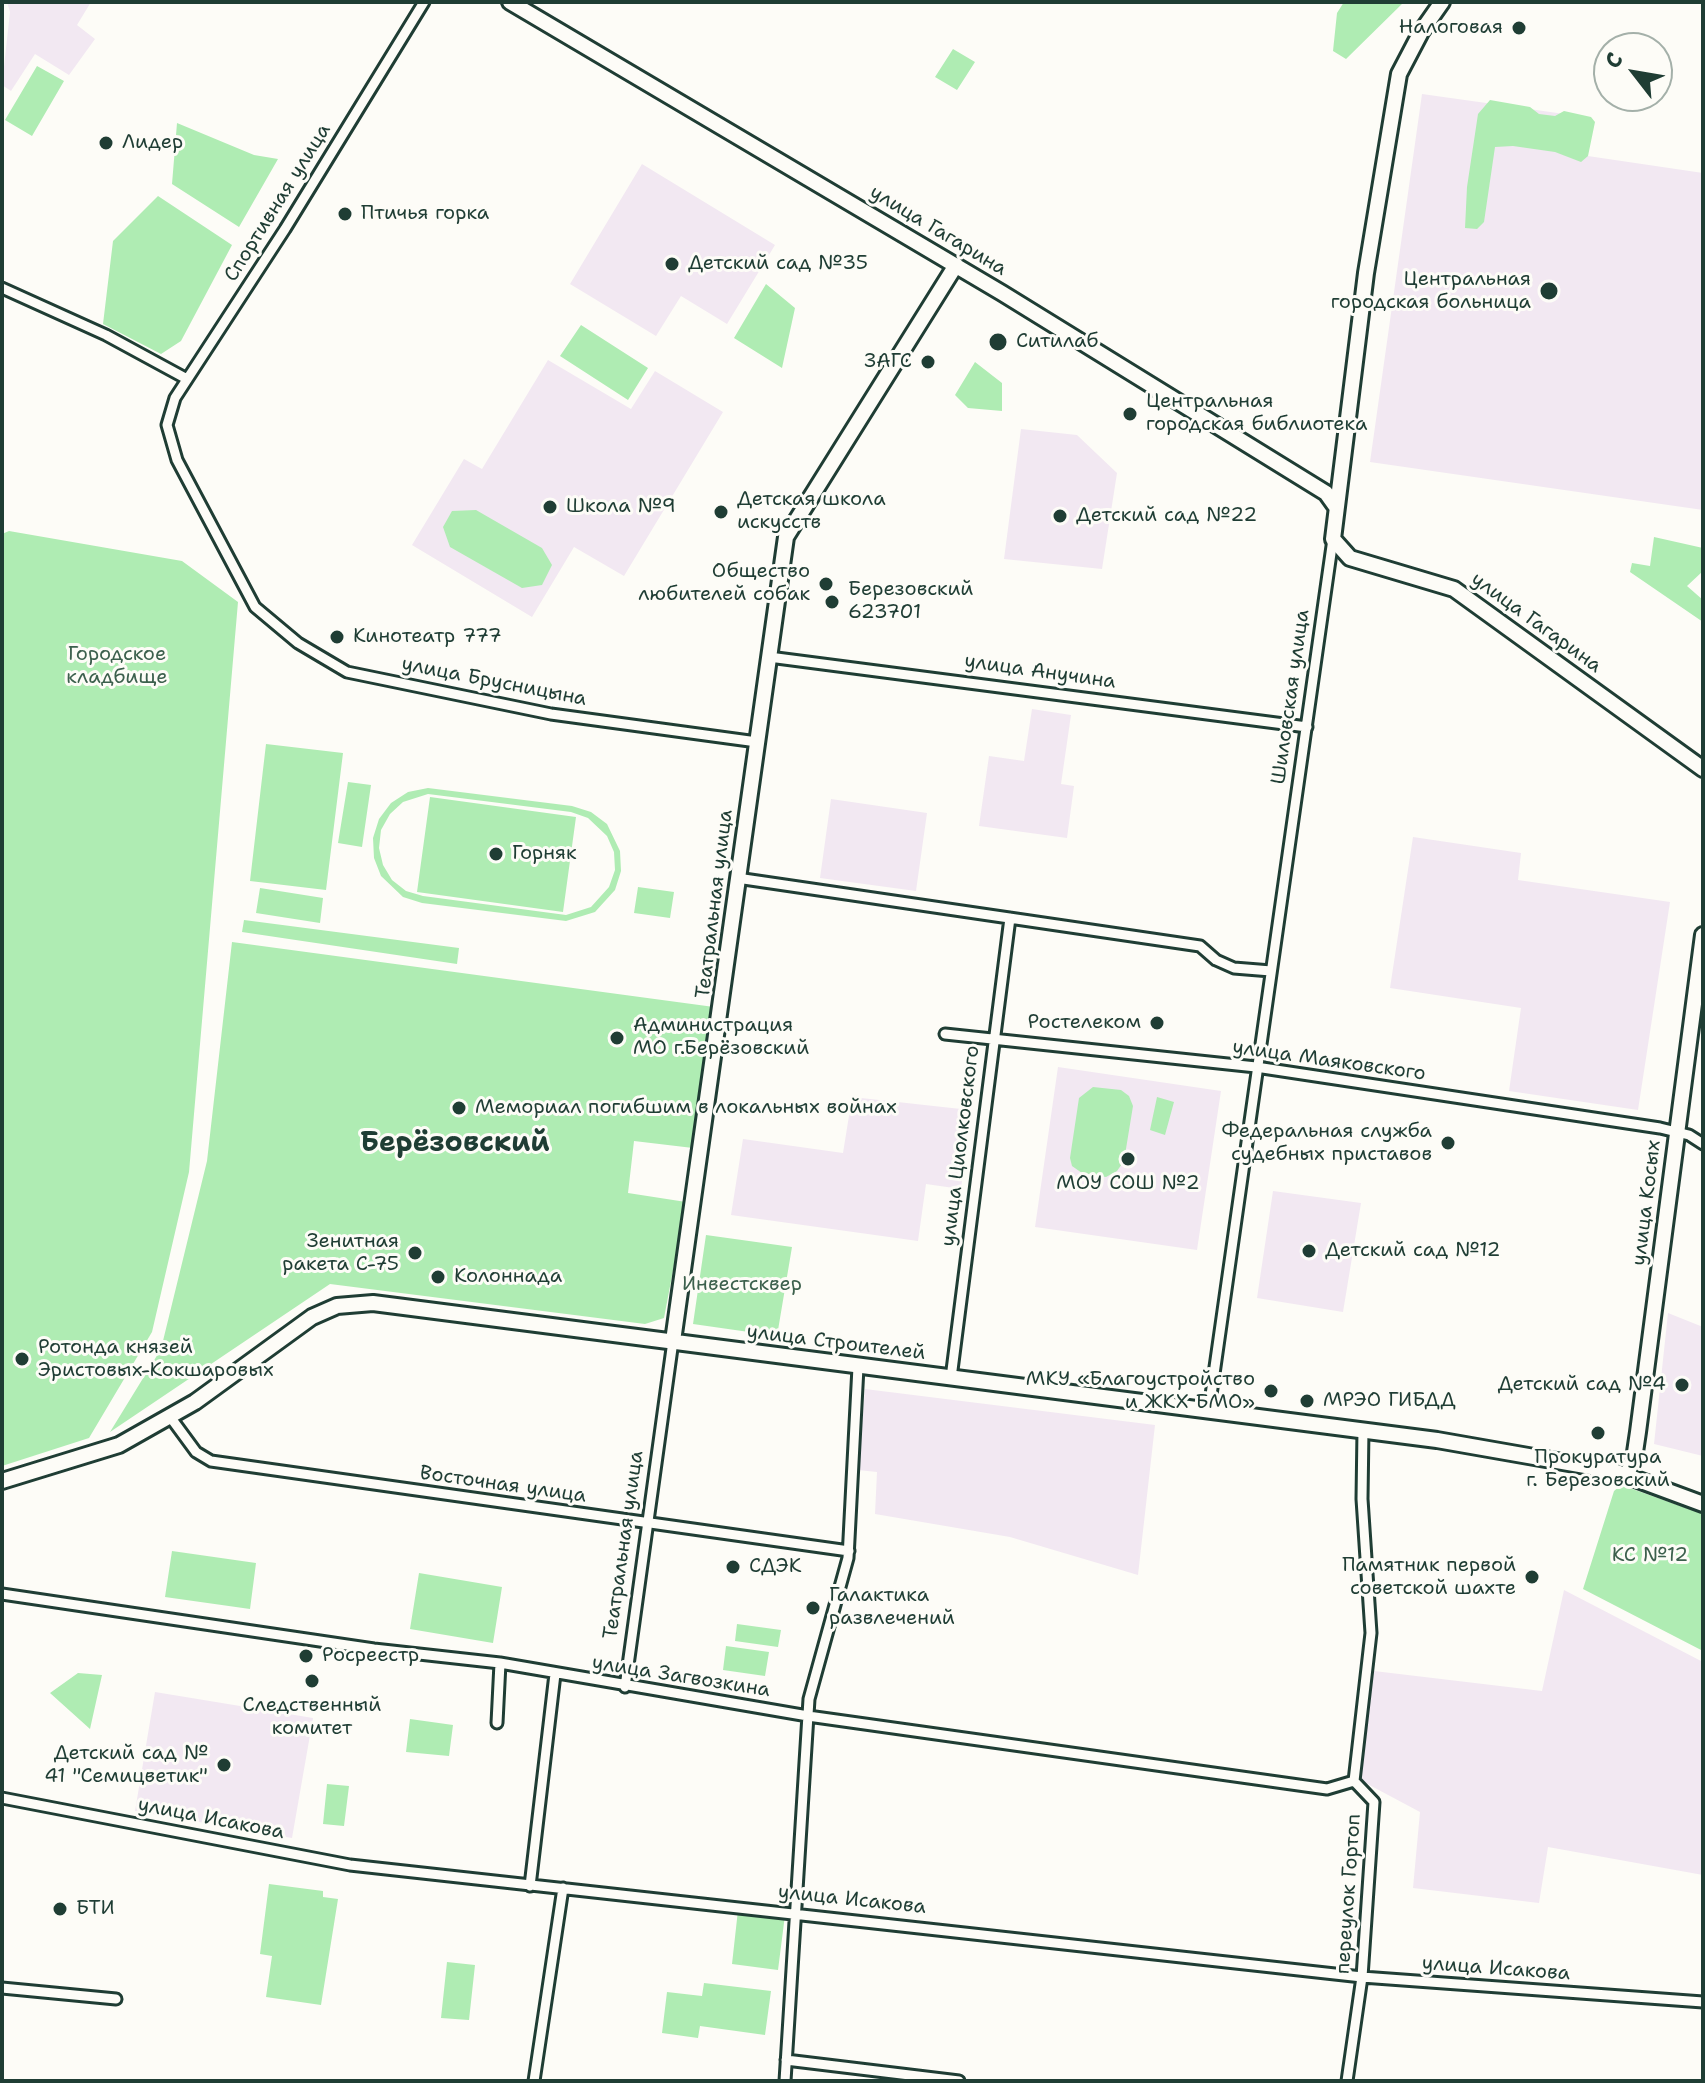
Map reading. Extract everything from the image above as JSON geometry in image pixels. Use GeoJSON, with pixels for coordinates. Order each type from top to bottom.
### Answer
{"type":"FeatureCollection","features":[{"type":"Feature","properties":{"kind":"street","name":"Спортивная улица"},"geometry":{"type":"LineString","coordinates":[[167,425],[175,398],[294,214],[424,2]]}},
{"type":"Feature","properties":{"kind":"street","name":"улица Гагарина"},"geometry":{"type":"LineString","coordinates":[[510,2],[956,265],[1326,493],[1336,507]]}},
{"type":"Feature","properties":{"kind":"street","name":"Шиловская улица"},"geometry":{"type":"LineString","coordinates":[[1209,1409],[1333,539],[1366,273],[1399,74],[1421,32],[1442,2]]}},
{"type":"Feature","properties":{"kind":"street","name":"Театральная улица"},"geometry":{"type":"LineString","coordinates":[[625,1687],[786,537],[956,265]]}},
{"type":"Feature","properties":{"kind":"street"},"geometry":{"type":"LineString","coordinates":[[2,288],[106,335],[187,379]]}},
{"type":"Feature","properties":{"kind":"street","name":"улица Брусницына"},"geometry":{"type":"LineString","coordinates":[[167,425],[177,460],[255,607],[298,643],[347,672],[551,714],[757,742]]}},
{"type":"Feature","properties":{"kind":"street","name":"улица Гагарина"},"geometry":{"type":"LineString","coordinates":[[1333,539],[1350,558],[1454,589],[1703,769]]}},
{"type":"Feature","properties":{"kind":"street","name":"улица Анучина"},"geometry":{"type":"LineString","coordinates":[[769,657],[1307,727]]}},
{"type":"Feature","properties":{"kind":"street"},"geometry":{"type":"LineString","coordinates":[[737,878],[1200,946],[1216,960],[1234,968],[1271,971]]}},
{"type":"Feature","properties":{"kind":"street","name":"улица Циолковского"},"geometry":{"type":"LineString","coordinates":[[951,1378],[1010,918]]}},
{"type":"Feature","properties":{"kind":"street","name":"улица Косых"},"geometry":{"type":"LineString","coordinates":[[1626,1476],[1634,1459],[1703,935]]}},
{"type":"Feature","properties":{"kind":"street","name":"улица Маяковского"},"geometry":{"type":"LineString","coordinates":[[945,1034],[1256,1067],[1677,1132],[1703,1144]]}},
{"type":"Feature","properties":{"kind":"street","name":"улица Строителей"},"geometry":{"type":"LineString","coordinates":[[2,1481],[93,1455],[171,1418],[312,1317],[354,1303],[1363,1430],[1554,1459],[1626,1476],[1703,1504]]}},
{"type":"Feature","properties":{"kind":"street"},"geometry":{"type":"LineString","coordinates":[[785,2081],[809,1699],[849,1551],[858,1367]]}},
{"type":"Feature","properties":{"kind":"street","name":"Восточная улица"},"geometry":{"type":"LineString","coordinates":[[171,1418],[196,1452],[211,1461],[849,1551]]}},
{"type":"Feature","properties":{"kind":"street"},"geometry":{"type":"LineString","coordinates":[[1354,1781],[1371,1633],[1362,1499],[1363,1430]]}},
{"type":"Feature","properties":{"kind":"street","name":"улица Загвозкина"},"geometry":{"type":"LineString","coordinates":[[2,1594],[374,1649],[500,1663],[625,1687],[808,1716],[1327,1789],[1354,1781]]}},
{"type":"Feature","properties":{"kind":"street"},"geometry":{"type":"LineString","coordinates":[[497,1723],[500,1663]]}},
{"type":"Feature","properties":{"kind":"street"},"geometry":{"type":"LineString","coordinates":[[530,1886],[555,1674]]}},
{"type":"Feature","properties":{"kind":"street","name":"переулок Гортоп"},"geometry":{"type":"LineString","coordinates":[[1347,2081],[1362,1977],[1374,1802],[1354,1781]]}},
{"type":"Feature","properties":{"kind":"street","name":"улица Исакова"},"geometry":{"type":"LineString","coordinates":[[2,1798],[350,1865],[1362,1977],[1703,2002]]}},
{"type":"Feature","properties":{"kind":"street"},"geometry":{"type":"LineString","coordinates":[[534,2081],[563,1888]]}},
{"type":"Feature","properties":{"kind":"street"},"geometry":{"type":"LineString","coordinates":[[2,1988],[116,1999]]}},
{"type":"Feature","properties":{"kind":"street"},"geometry":{"type":"LineString","coordinates":[[786,2060],[959,2081]]}},
{"type":"Feature","properties":{"kind":"shaded area"},"geometry":{"type":"Polygon","coordinates":[[[7,2],[91,2],[77,25],[95,39],[69,75],[35,54],[11,91],[2,85],[10,12],[7,2]]]}},
{"type":"Feature","properties":{"kind":"shaded area","name":"Центральная городская больница"},"geometry":{"type":"Polygon","coordinates":[[[1422,94],[1586,117],[1581,155],[1703,173],[1703,510],[1370,462],[1422,94]]]}},
{"type":"Feature","properties":{"kind":"shaded area","name":"Детский сад №35"},"geometry":{"type":"Polygon","coordinates":[[[642,164],[775,245],[727,324],[681,296],[656,336],[570,284],[642,164]]]}},
{"type":"Feature","properties":{"kind":"shaded area","name":"Школа №9"},"geometry":{"type":"Polygon","coordinates":[[[548,360],[631,409],[655,371],[723,412],[624,576],[574,547],[532,617],[412,545],[464,459],[482,469],[548,360]]]}},
{"type":"Feature","properties":{"kind":"shaded area","name":"Детский сад №22"},"geometry":{"type":"Polygon","coordinates":[[[1021,429],[1077,435],[1117,473],[1102,569],[1004,559],[1021,429]]]}},
{"type":"Feature","properties":{"kind":"shaded area"},"geometry":{"type":"Polygon","coordinates":[[[1032,709],[1071,715],[1061,784],[1074,786],[1067,838],[979,826],[989,756],[1024,761],[1032,709]]]}},
{"type":"Feature","properties":{"kind":"shaded area"},"geometry":{"type":"Polygon","coordinates":[[[831,799],[927,813],[916,891],[820,878],[831,799]]]}},
{"type":"Feature","properties":{"kind":"shaded area"},"geometry":{"type":"Polygon","coordinates":[[[1413,837],[1521,853],[1518,880],[1670,902],[1638,1110],[1509,1091],[1521,1008],[1390,988],[1413,837]]]}},
{"type":"Feature","properties":{"kind":"shaded area","name":"МОУ СОШ №2"},"geometry":{"type":"Polygon","coordinates":[[[1058,1067],[1221,1091],[1197,1250],[1035,1227],[1058,1067]]]}},
{"type":"Feature","properties":{"kind":"shaded area"},"geometry":{"type":"Polygon","coordinates":[[[852,1097],[970,1110],[961,1189],[926,1184],[918,1241],[731,1215],[743,1139],[843,1153],[852,1097]]]}},
{"type":"Feature","properties":{"kind":"shaded area","name":"Детский сад №12"},"geometry":{"type":"Polygon","coordinates":[[[1273,1191],[1361,1203],[1343,1312],[1257,1298],[1273,1191]]]}},
{"type":"Feature","properties":{"kind":"shaded area","name":"Детский сад №4"},"geometry":{"type":"Polygon","coordinates":[[[1668,1313],[1703,1327],[1703,1456],[1654,1444],[1668,1313]]]}},
{"type":"Feature","properties":{"kind":"shaded area"},"geometry":{"type":"Polygon","coordinates":[[[865,1389],[1155,1425],[1138,1575],[1010,1537],[875,1514],[877,1472],[858,1470],[865,1389]]]}},
{"type":"Feature","properties":{"kind":"shaded area"},"geometry":{"type":"Polygon","coordinates":[[[1564,1590],[1703,1662],[1703,1875],[1548,1847],[1539,1903],[1413,1888],[1420,1812],[1360,1780],[1374,1671],[1542,1691],[1564,1590]]]}},
{"type":"Feature","properties":{"kind":"shaded area","name":"Детский сад № 41 \"Семицветик\""},"geometry":{"type":"Polygon","coordinates":[[[155,1692],[313,1718],[292,1838],[135,1811],[155,1692]]]}},
{"type":"Feature","properties":{"kind":"green space"},"geometry":{"type":"Polygon","coordinates":[[[1344,2],[1404,2],[1346,59],[1333,51],[1337,13],[1344,2]]]}},
{"type":"Feature","properties":{"kind":"green space"},"geometry":{"type":"Polygon","coordinates":[[[953,49],[975,62],[957,90],[935,77],[953,49]]]}},
{"type":"Feature","properties":{"kind":"green space"},"geometry":{"type":"Polygon","coordinates":[[[37,66],[64,81],[32,136],[5,120],[37,66]]]}},
{"type":"Feature","properties":{"kind":"green space"},"geometry":{"type":"Polygon","coordinates":[[[1490,100],[1530,107],[1539,114],[1555,116],[1564,111],[1591,117],[1595,122],[1588,156],[1581,162],[1555,152],[1513,146],[1495,147],[1484,222],[1477,229],[1465,228],[1467,187],[1478,114],[1490,100]]]}},
{"type":"Feature","properties":{"kind":"green space"},"geometry":{"type":"Polygon","coordinates":[[[177,123],[254,155],[278,159],[239,227],[172,184],[177,123]]]}},
{"type":"Feature","properties":{"kind":"green space"},"geometry":{"type":"Polygon","coordinates":[[[158,196],[232,245],[181,341],[161,354],[103,324],[113,241],[158,196]]]}},
{"type":"Feature","properties":{"kind":"green space"},"geometry":{"type":"Polygon","coordinates":[[[766,284],[795,308],[782,368],[734,338],[766,284]]]}},
{"type":"Feature","properties":{"kind":"green space"},"geometry":{"type":"Polygon","coordinates":[[[581,325],[648,368],[628,400],[560,356],[581,325]]]}},
{"type":"Feature","properties":{"kind":"green space"},"geometry":{"type":"Polygon","coordinates":[[[975,362],[1002,383],[1002,411],[968,408],[955,395],[975,362]]]}},
{"type":"Feature","properties":{"kind":"green space"},"geometry":{"type":"Polygon","coordinates":[[[476,510],[542,548],[552,565],[542,585],[522,588],[450,547],[443,527],[452,511],[476,510]]]}},
{"type":"Feature","properties":{"kind":"green space","name":"Городское кладбище"},"geometry":{"type":"Polygon","coordinates":[[[9,531],[182,561],[238,602],[189,1172],[152,1332],[89,1438],[2,1466],[2,534],[9,531]]]}},
{"type":"Feature","properties":{"kind":"green space"},"geometry":{"type":"Polygon","coordinates":[[[1654,537],[1703,548],[1703,571],[1687,586],[1703,600],[1703,622],[1630,572],[1632,563],[1650,566],[1654,537]]]}},
{"type":"Feature","properties":{"kind":"green space"},"geometry":{"type":"Polygon","coordinates":[[[266,744],[343,753],[326,890],[250,881],[266,744]]]}},
{"type":"Feature","properties":{"kind":"green space"},"geometry":{"type":"Polygon","coordinates":[[[348,782],[371,785],[362,847],[338,843],[348,782]]]}},
{"type":"Feature","properties":{"kind":"green space"},"geometry":{"type":"Polygon","coordinates":[[[428,788],[572,806],[591,812],[607,824],[620,851],[621,871],[615,890],[595,912],[566,921],[422,903],[403,897],[381,876],[374,858],[373,838],[379,819],[391,803],[408,792],[428,788]],[[428,794],[403,802],[390,814],[381,830],[379,848],[383,865],[392,880],[406,891],[423,896],[566,915],[591,907],[609,887],[615,870],[614,852],[607,836],[588,818],[571,812],[428,794]]]}},
{"type":"Feature","properties":{"kind":"green space","name":"Горняк"},"geometry":{"type":"Polygon","coordinates":[[[430,797],[576,817],[563,912],[417,892],[430,797]]]}},
{"type":"Feature","properties":{"kind":"green space"},"geometry":{"type":"Polygon","coordinates":[[[638,887],[674,892],[670,918],[634,913],[638,887]]]}},
{"type":"Feature","properties":{"kind":"green space"},"geometry":{"type":"Polygon","coordinates":[[[260,888],[323,898],[320,923],[256,913],[260,888]]]}},
{"type":"Feature","properties":{"kind":"green space"},"geometry":{"type":"Polygon","coordinates":[[[244,920],[459,948],[457,964],[242,932],[244,920]]]}},
{"type":"Feature","properties":{"kind":"green space"},"geometry":{"type":"Polygon","coordinates":[[[232,942],[714,1007],[693,1148],[634,1141],[628,1193],[686,1202],[664,1318],[645,1324],[330,1284],[110,1432],[161,1349],[207,1161],[232,942]]]}},
{"type":"Feature","properties":{"kind":"green space"},"geometry":{"type":"Polygon","coordinates":[[[1093,1087],[1121,1090],[1129,1096],[1133,1106],[1124,1161],[1117,1171],[1106,1177],[1082,1173],[1072,1166],[1070,1158],[1079,1098],[1093,1087]]]}},
{"type":"Feature","properties":{"kind":"green space"},"geometry":{"type":"Polygon","coordinates":[[[1157,1097],[1174,1102],[1165,1135],[1150,1130],[1157,1097]]]}},
{"type":"Feature","properties":{"kind":"green space","name":"Инвестсквер"},"geometry":{"type":"Polygon","coordinates":[[[706,1235],[792,1247],[777,1336],[693,1324],[706,1235]]]}},
{"type":"Feature","properties":{"kind":"green space","name":"КС №12"},"geometry":{"type":"Polygon","coordinates":[[[1621,1485],[1703,1514],[1703,1651],[1583,1589],[1614,1491],[1621,1485]]]}},
{"type":"Feature","properties":{"kind":"green space"},"geometry":{"type":"Polygon","coordinates":[[[172,1551],[256,1563],[250,1609],[165,1597],[172,1551]]]}},
{"type":"Feature","properties":{"kind":"green space"},"geometry":{"type":"Polygon","coordinates":[[[419,1573],[502,1587],[493,1643],[410,1629],[419,1573]]]}},
{"type":"Feature","properties":{"kind":"green space"},"geometry":{"type":"Polygon","coordinates":[[[737,1624],[781,1630],[778,1647],[735,1641],[737,1624]]]}},
{"type":"Feature","properties":{"kind":"green space"},"geometry":{"type":"Polygon","coordinates":[[[726,1646],[769,1652],[765,1676],[723,1670],[726,1646]]]}},
{"type":"Feature","properties":{"kind":"green space"},"geometry":{"type":"Polygon","coordinates":[[[78,1673],[102,1675],[90,1729],[50,1693],[78,1673]]]}},
{"type":"Feature","properties":{"kind":"green space"},"geometry":{"type":"Polygon","coordinates":[[[410,1719],[453,1725],[449,1756],[406,1752],[410,1719]]]}},
{"type":"Feature","properties":{"kind":"green space"},"geometry":{"type":"Polygon","coordinates":[[[327,1784],[349,1786],[344,1826],[323,1824],[327,1784]]]}},
{"type":"Feature","properties":{"kind":"green space"},"geometry":{"type":"Polygon","coordinates":[[[269,1884],[323,1891],[323,1897],[338,1899],[321,2005],[266,1997],[272,1956],[260,1954],[269,1884]]]}},
{"type":"Feature","properties":{"kind":"green space"},"geometry":{"type":"Polygon","coordinates":[[[738,1910],[785,1915],[778,1970],[732,1964],[738,1910]]]}},
{"type":"Feature","properties":{"kind":"green space"},"geometry":{"type":"Polygon","coordinates":[[[447,1962],[475,1965],[469,2020],[441,2018],[447,1962]]]}},
{"type":"Feature","properties":{"kind":"green space"},"geometry":{"type":"Polygon","coordinates":[[[704,1983],[771,1991],[765,2035],[700,2026],[698,2038],[662,2033],[667,1992],[702,1996],[704,1983]]]}},
{"type":"Feature","properties":{"kind":"place","name":"Налоговая"},"geometry":{"type":"Point","coordinates":[1519,28]}},
{"type":"Feature","properties":{"kind":"place","name":"Лидер"},"geometry":{"type":"Point","coordinates":[106,143]}},
{"type":"Feature","properties":{"kind":"place","name":"Птичья горка"},"geometry":{"type":"Point","coordinates":[345,214]}},
{"type":"Feature","properties":{"kind":"place","name":"Детский сад №35"},"geometry":{"type":"Point","coordinates":[672,264]}},
{"type":"Feature","properties":{"kind":"place","name":"Центральная городская больница"},"geometry":{"type":"Point","coordinates":[1549,291]}},
{"type":"Feature","properties":{"kind":"place","name":"Ситилаб"},"geometry":{"type":"Point","coordinates":[998,342]}},
{"type":"Feature","properties":{"kind":"place","name":"ЗАГС"},"geometry":{"type":"Point","coordinates":[928,362]}},
{"type":"Feature","properties":{"kind":"place","name":"Центральная городская библиотека"},"geometry":{"type":"Point","coordinates":[1130,414]}},
{"type":"Feature","properties":{"kind":"place","name":"Школа №9"},"geometry":{"type":"Point","coordinates":[550,507]}},
{"type":"Feature","properties":{"kind":"place","name":"Детская школа искусств"},"geometry":{"type":"Point","coordinates":[721,512]}},
{"type":"Feature","properties":{"kind":"place","name":"Детский сад №22"},"geometry":{"type":"Point","coordinates":[1060,516]}},
{"type":"Feature","properties":{"kind":"place","name":"Общество любителей собак"},"geometry":{"type":"Point","coordinates":[826,584]}},
{"type":"Feature","properties":{"kind":"place","name":"Березовский 623701"},"geometry":{"type":"Point","coordinates":[832,602]}},
{"type":"Feature","properties":{"kind":"place","name":"Кинотеатр 777"},"geometry":{"type":"Point","coordinates":[337,637]}},
{"type":"Feature","properties":{"kind":"place","name":"Горняк"},"geometry":{"type":"Point","coordinates":[496,854]}},
{"type":"Feature","properties":{"kind":"place","name":"Ростелеком"},"geometry":{"type":"Point","coordinates":[1157,1023]}},
{"type":"Feature","properties":{"kind":"place","name":"Администрация МО г.Берёзовский"},"geometry":{"type":"Point","coordinates":[617,1038]}},
{"type":"Feature","properties":{"kind":"place","name":"Мемориал погибшим в локальных войнах"},"geometry":{"type":"Point","coordinates":[459,1108]}},
{"type":"Feature","properties":{"kind":"place","name":"Федеральная служба судебных приставов"},"geometry":{"type":"Point","coordinates":[1448,1143]}},
{"type":"Feature","properties":{"kind":"place","name":"МОУ СОШ №2"},"geometry":{"type":"Point","coordinates":[1128,1159]}},
{"type":"Feature","properties":{"kind":"place","name":"Детский сад №12"},"geometry":{"type":"Point","coordinates":[1309,1251]}},
{"type":"Feature","properties":{"kind":"place","name":"Зенитная ракета С-75"},"geometry":{"type":"Point","coordinates":[415,1253]}},
{"type":"Feature","properties":{"kind":"place","name":"Колоннада"},"geometry":{"type":"Point","coordinates":[438,1277]}},
{"type":"Feature","properties":{"kind":"place","name":"Ротонда князей Эристовых-Кокшаровых"},"geometry":{"type":"Point","coordinates":[22,1359]}},
{"type":"Feature","properties":{"kind":"place","name":"Детский сад №4"},"geometry":{"type":"Point","coordinates":[1682,1385]}},
{"type":"Feature","properties":{"kind":"place","name":"МКУ «Благоустройство и ЖКХ БМО»"},"geometry":{"type":"Point","coordinates":[1271,1391]}},
{"type":"Feature","properties":{"kind":"place","name":"МРЭО ГИБДД"},"geometry":{"type":"Point","coordinates":[1307,1401]}},
{"type":"Feature","properties":{"kind":"place","name":"Прокуратура г. Березовский"},"geometry":{"type":"Point","coordinates":[1598,1433]}},
{"type":"Feature","properties":{"kind":"place","name":"СДЭК"},"geometry":{"type":"Point","coordinates":[733,1567]}},
{"type":"Feature","properties":{"kind":"place","name":"Памятник первой советской шахте"},"geometry":{"type":"Point","coordinates":[1532,1577]}},
{"type":"Feature","properties":{"kind":"place","name":"Галактика развлечений"},"geometry":{"type":"Point","coordinates":[813,1608]}},
{"type":"Feature","properties":{"kind":"place","name":"Росреестр"},"geometry":{"type":"Point","coordinates":[306,1656]}},
{"type":"Feature","properties":{"kind":"place","name":"Следственный комитет"},"geometry":{"type":"Point","coordinates":[312,1681]}},
{"type":"Feature","properties":{"kind":"place","name":"Детский сад № 41 \"Семицветик\""},"geometry":{"type":"Point","coordinates":[224,1765]}},
{"type":"Feature","properties":{"kind":"place","name":"БТИ"},"geometry":{"type":"Point","coordinates":[60,1909]}},
{"type":"Feature","properties":{"kind":"district","name":"Берёзовский"},"geometry":{"type":"Point","coordinates":[455,1144]}}]}
